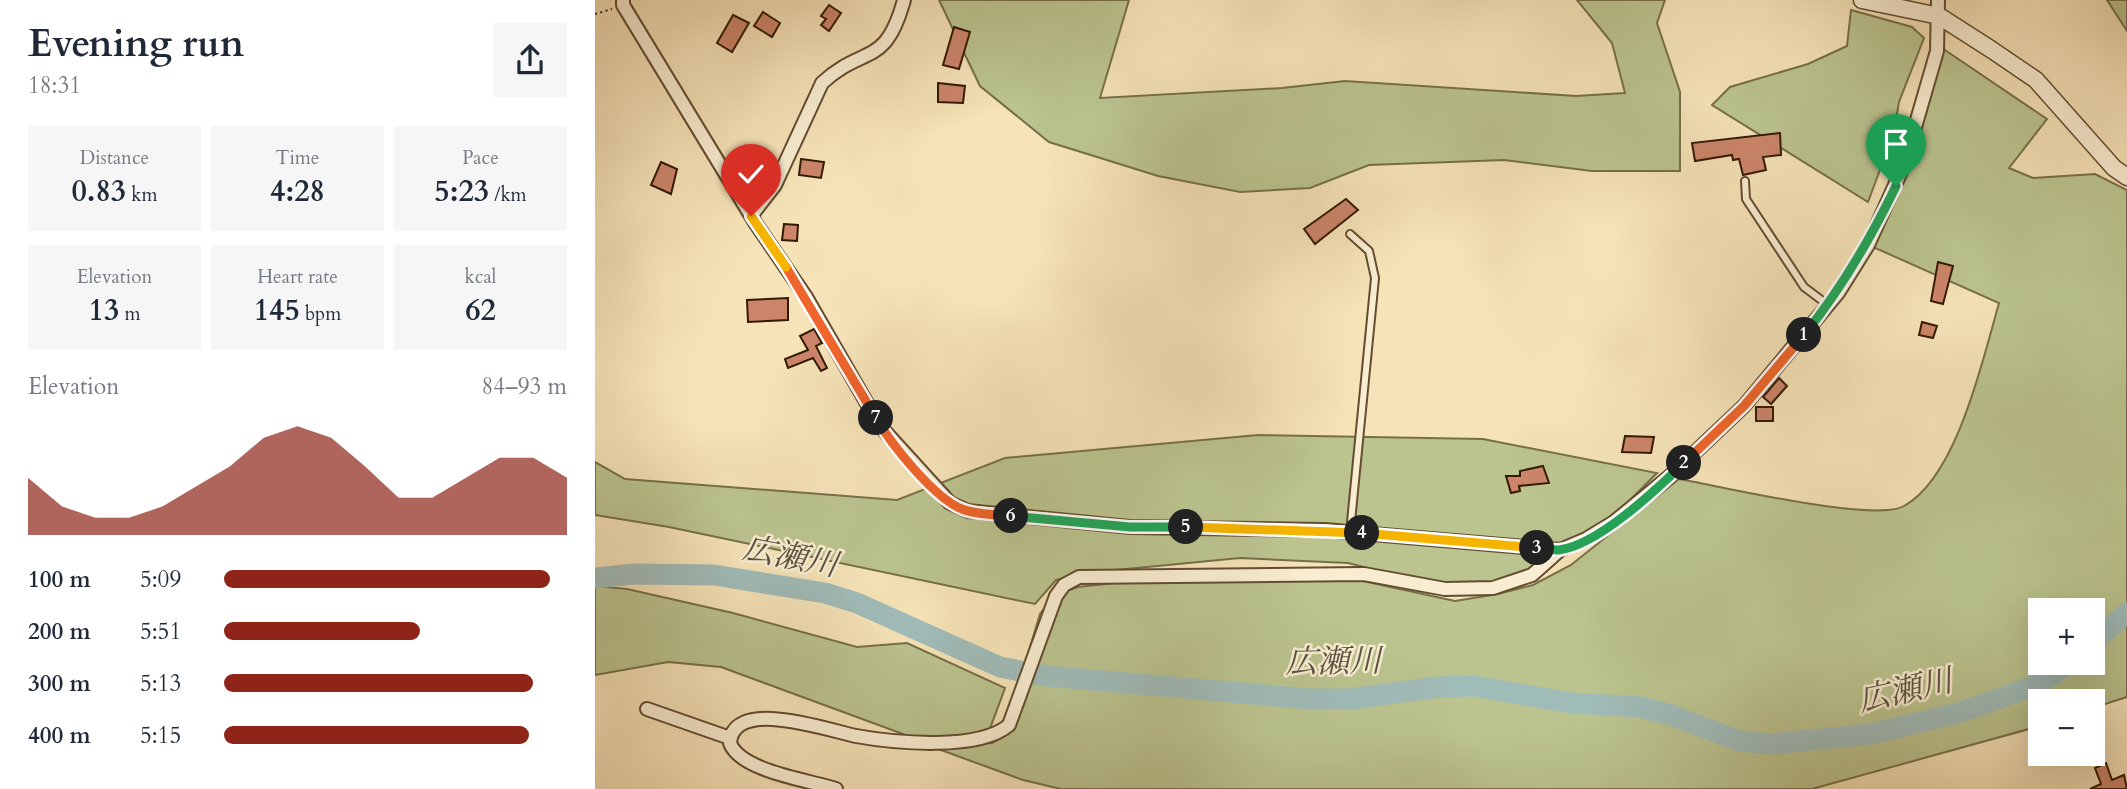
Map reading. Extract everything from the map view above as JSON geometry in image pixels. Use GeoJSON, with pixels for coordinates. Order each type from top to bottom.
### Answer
{"type":"FeatureCollection","features":[{"type":"Feature","properties":{"kind":"street"},"geometry":{"type":"LineString","coordinates":[[751,216],[775,185],[821,83],[834,72],[883,48],[899,20],[904,0]]}},
{"type":"Feature","properties":{"kind":"street"},"geometry":{"type":"LineString","coordinates":[[1862,0],[1938,8],[2036,80],[2114,168],[2127,177]]}},
{"type":"Feature","properties":{"kind":"street"},"geometry":{"type":"LineString","coordinates":[[623,3],[751,216],[806,297],[880,426],[950,503],[977,512],[1130,527],[1350,532],[1560,550]]}},
{"type":"Feature","properties":{"kind":"street"},"geometry":{"type":"LineString","coordinates":[[836,789],[761,768],[737,757],[731,747],[730,738],[742,724],[765,719],[804,723],[858,736],[908,741],[975,740],[993,735],[1009,725],[1056,596],[1073,579],[1098,574],[1217,577],[1364,573],[1418,586],[1472,590],[1523,580],[1542,569],[1560,550],[1608,526],[1670,476],[1744,406],[1828,305],[1868,245],[1904,165],[1937,51],[1938,8]]}},
{"type":"Feature","properties":{"kind":"street"},"geometry":{"type":"LineString","coordinates":[[647,709],[730,738]]}},
{"type":"Feature","properties":{"kind":"lane"},"geometry":{"type":"LineString","coordinates":[[1745,181],[1746,199],[1804,287],[1828,305]]}},
{"type":"Feature","properties":{"kind":"lane"},"geometry":{"type":"LineString","coordinates":[[1350,234],[1369,251],[1375,278],[1350,532]]}},
{"type":"Feature","properties":{"kind":"path"},"geometry":{"type":"LineString","coordinates":[[595,14],[623,3]]}},
{"type":"Feature","properties":{"kind":"green space"},"geometry":{"type":"Polygon","coordinates":[[[939,0],[1129,0],[1100,98],[1282,88],[1345,81],[1576,96],[1625,93],[1612,43],[1577,0],[1665,0],[1657,23],[1680,92],[1680,171],[1592,171],[1504,160],[1369,165],[1310,188],[1240,192],[1158,176],[1049,142],[980,86],[939,0]]]}},
{"type":"Feature","properties":{"kind":"green space"},"geometry":{"type":"Polygon","coordinates":[[[2107,0],[2127,0],[2127,31],[2107,0]]]}},
{"type":"Feature","properties":{"kind":"green space"},"geometry":{"type":"Polygon","coordinates":[[[1851,10],[1912,27],[1924,38],[1899,102],[1894,132],[1868,202],[1712,105],[1730,87],[1808,64],[1847,46],[1851,10]]]}},
{"type":"Feature","properties":{"kind":"green space"},"geometry":{"type":"Polygon","coordinates":[[[1942,48],[2047,119],[2009,168],[2033,178],[2095,174],[2127,190],[2127,697],[2105,704],[2105,689],[2028,689],[2028,729],[1812,789],[1061,789],[1023,780],[930,746],[992,743],[1003,737],[1040,614],[1055,595],[1078,587],[1214,572],[1358,580],[1455,601],[1533,585],[1571,565],[1679,479],[1830,507],[1887,510],[1904,506],[1923,491],[1939,470],[1953,444],[1976,384],[1999,303],[1864,243],[1926,113],[1942,48]]]}},
{"type":"Feature","properties":{"kind":"green space"},"geometry":{"type":"Polygon","coordinates":[[[1258,435],[1483,439],[1657,473],[1621,509],[1558,559],[1509,581],[1435,585],[1348,563],[1240,558],[1085,573],[1056,580],[1035,604],[669,527],[595,515],[595,462],[625,479],[897,500],[1005,458],[1258,435]]]}},
{"type":"Feature","properties":{"kind":"green space"},"geometry":{"type":"Polygon","coordinates":[[[595,586],[627,589],[733,613],[857,647],[907,643],[1005,688],[988,734],[948,738],[911,737],[721,667],[668,662],[595,675],[595,586]]]}},
{"type":"Feature","properties":{"kind":"building"},"geometry":{"type":"Polygon","coordinates":[[[829,5],[841,13],[829,31],[821,25],[826,19],[821,16],[829,5]]]}},
{"type":"Feature","properties":{"kind":"building"},"geometry":{"type":"Polygon","coordinates":[[[763,12],[780,23],[772,37],[754,26],[763,12]]]}},
{"type":"Feature","properties":{"kind":"building"},"geometry":{"type":"Polygon","coordinates":[[[733,15],[749,23],[732,52],[717,43],[733,15]]]}},
{"type":"Feature","properties":{"kind":"building"},"geometry":{"type":"Polygon","coordinates":[[[954,27],[970,32],[959,69],[943,65],[954,27]]]}},
{"type":"Feature","properties":{"kind":"building"},"geometry":{"type":"Polygon","coordinates":[[[938,83],[965,86],[963,103],[938,102],[938,83]]]}},
{"type":"Feature","properties":{"kind":"building"},"geometry":{"type":"Polygon","coordinates":[[[1780,133],[1781,155],[1763,157],[1766,170],[1743,175],[1739,159],[1733,160],[1732,155],[1695,161],[1692,143],[1780,133]]]}},
{"type":"Feature","properties":{"kind":"building"},"geometry":{"type":"Polygon","coordinates":[[[801,159],[824,162],[821,178],[799,175],[801,159]]]}},
{"type":"Feature","properties":{"kind":"building"},"geometry":{"type":"Polygon","coordinates":[[[661,162],[677,169],[671,194],[651,185],[661,162]]]}},
{"type":"Feature","properties":{"kind":"building"},"geometry":{"type":"Polygon","coordinates":[[[1346,199],[1358,210],[1315,244],[1304,229],[1346,199]]]}},
{"type":"Feature","properties":{"kind":"building"},"geometry":{"type":"Polygon","coordinates":[[[784,224],[798,225],[797,241],[782,240],[784,224]]]}},
{"type":"Feature","properties":{"kind":"building"},"geometry":{"type":"Polygon","coordinates":[[[1938,262],[1953,266],[1943,304],[1931,301],[1938,262]]]}},
{"type":"Feature","properties":{"kind":"building"},"geometry":{"type":"Polygon","coordinates":[[[788,298],[788,320],[748,322],[747,300],[788,298]]]}},
{"type":"Feature","properties":{"kind":"building"},"geometry":{"type":"Polygon","coordinates":[[[1922,322],[1937,326],[1933,338],[1919,335],[1922,322]]]}},
{"type":"Feature","properties":{"kind":"building"},"geometry":{"type":"Polygon","coordinates":[[[814,329],[822,343],[816,346],[827,368],[821,371],[813,358],[788,368],[785,359],[808,350],[800,336],[814,329]]]}},
{"type":"Feature","properties":{"kind":"building"},"geometry":{"type":"Polygon","coordinates":[[[1779,378],[1787,386],[1771,404],[1763,397],[1779,378]]]}},
{"type":"Feature","properties":{"kind":"building"},"geometry":{"type":"Polygon","coordinates":[[[1756,407],[1773,407],[1773,421],[1756,421],[1756,407]]]}},
{"type":"Feature","properties":{"kind":"building"},"geometry":{"type":"Polygon","coordinates":[[[1625,436],[1654,437],[1651,453],[1622,452],[1625,436]]]}},
{"type":"Feature","properties":{"kind":"building"},"geometry":{"type":"Polygon","coordinates":[[[1543,466],[1549,483],[1519,486],[1520,491],[1511,493],[1506,476],[1520,476],[1520,471],[1543,466]]]}},
{"type":"Feature","properties":{"kind":"building"},"geometry":{"type":"Polygon","coordinates":[[[2105,763],[2112,780],[2124,775],[2127,789],[2090,789],[2101,784],[2095,768],[2105,766],[2105,763]]]}},
{"type":"Feature","properties":{"kind":"waterway","name":"広瀬川"},"geometry":{"type":"LineString","coordinates":[[595,578],[634,574],[714,575],[825,593],[857,603],[1000,667],[1046,676],[1311,699],[1350,699],[1439,687],[1474,686],[1571,703],[1640,707],[1671,715],[1739,741],[1772,744],[1871,734],[1962,712],[2041,683],[2052,675]]}},
{"type":"Feature","properties":{"kind":"waterway","name":"広瀬川"},"geometry":{"type":"LineString","coordinates":[[2105,631],[2127,613]]}},
{"type":"Feature","properties":{"kind":"route"},"geometry":{"type":"LineString","coordinates":[[751,216],[806,297],[880,426],[907,459],[950,503],[962,509],[1032,519],[1130,527],[1325,530],[1560,550],[1586,539],[1614,522],[1670,476],[1744,406],[1838,293],[1868,245],[1896,186]]}}]}
